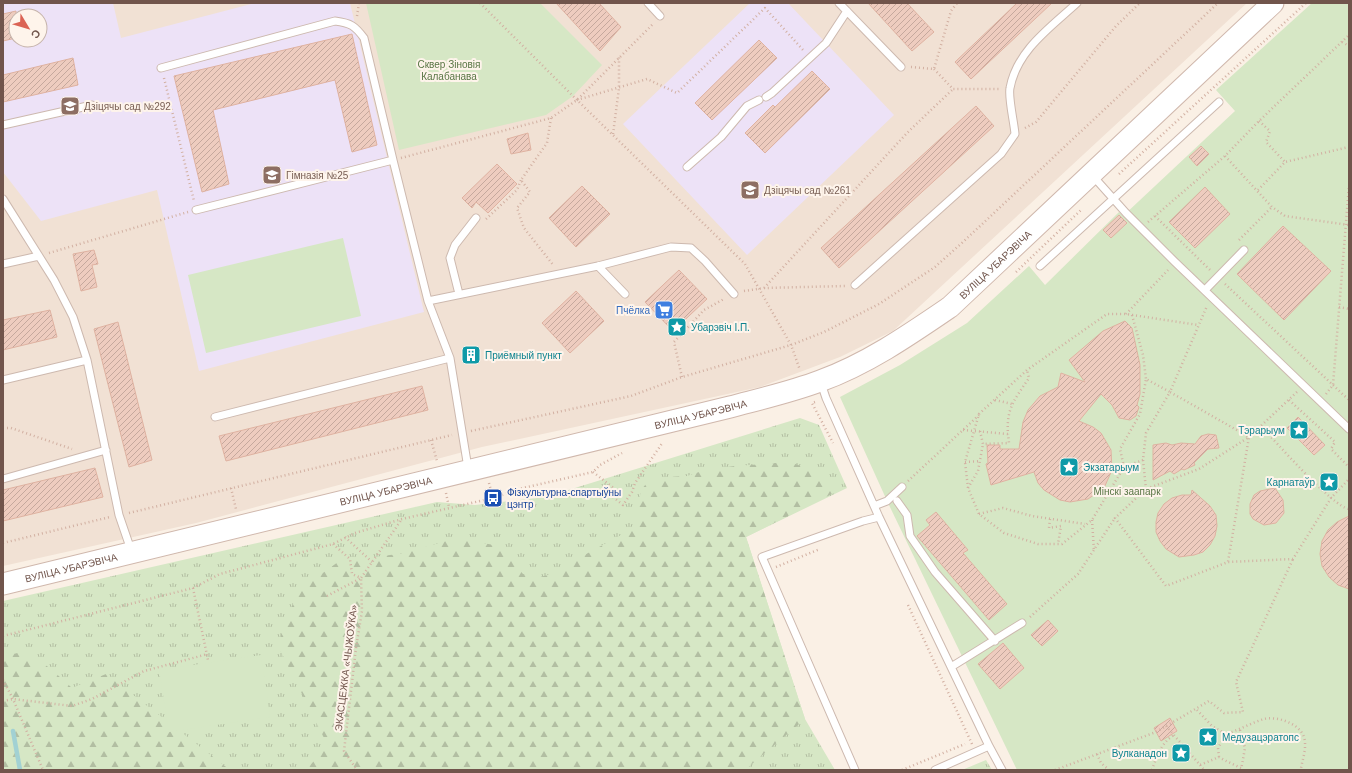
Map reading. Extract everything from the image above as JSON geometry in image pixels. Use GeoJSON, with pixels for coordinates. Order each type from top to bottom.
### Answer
{"type":"FeatureCollection","features":[{"type":"Feature","properties":{"kind":"main road","name":"ВУЛІЦА УБАРЭВІЧА"},"geometry":{"type":"LineString","coordinates":[[3,584],[730,407],[823,389],[873,356],[917,330],[950,307],[1098,181],[1273,3]]}},
{"type":"Feature","properties":{"kind":"lane"},"geometry":{"type":"LineString","coordinates":[[648,3],[660,16]]}},
{"type":"Feature","properties":{"kind":"lane"},"geometry":{"type":"LineString","coordinates":[[839,3],[901,67]]}},
{"type":"Feature","properties":{"kind":"lane"},"geometry":{"type":"LineString","coordinates":[[855,285],[1001,154],[1015,134],[1009,89],[1016,68],[1025,52],[1077,3]]}},
{"type":"Feature","properties":{"kind":"lane"},"geometry":{"type":"LineString","coordinates":[[687,167],[721,137],[747,106],[772,93],[826,43],[847,11]]}},
{"type":"Feature","properties":{"kind":"lane"},"geometry":{"type":"LineString","coordinates":[[161,68],[335,21],[346,22],[355,27],[364,38],[428,301],[450,358],[468,470]]}},
{"type":"Feature","properties":{"kind":"lane"},"geometry":{"type":"LineString","coordinates":[[1040,266],[1112,198],[1219,102]]}},
{"type":"Feature","properties":{"kind":"lane"},"geometry":{"type":"LineString","coordinates":[[3,125],[92,105]]}},
{"type":"Feature","properties":{"kind":"lane"},"geometry":{"type":"LineString","coordinates":[[196,210],[393,160]]}},
{"type":"Feature","properties":{"kind":"lane"},"geometry":{"type":"LineString","coordinates":[[1098,181],[1112,198],[1176,262],[1349,429]]}},
{"type":"Feature","properties":{"kind":"lane"},"geometry":{"type":"LineString","coordinates":[[3,199],[39,256],[73,317],[87,360],[119,515],[131,552]]}},
{"type":"Feature","properties":{"kind":"lane"},"geometry":{"type":"LineString","coordinates":[[459,294],[450,258],[455,245],[476,218]]}},
{"type":"Feature","properties":{"kind":"lane"},"geometry":{"type":"LineString","coordinates":[[428,301],[598,266],[671,247],[691,248],[705,261],[734,294]]}},
{"type":"Feature","properties":{"kind":"lane"},"geometry":{"type":"LineString","coordinates":[[1205,290],[1244,250]]}},
{"type":"Feature","properties":{"kind":"lane"},"geometry":{"type":"LineString","coordinates":[[3,264],[39,256]]}},
{"type":"Feature","properties":{"kind":"lane"},"geometry":{"type":"LineString","coordinates":[[598,266],[625,294]]}},
{"type":"Feature","properties":{"kind":"lane"},"geometry":{"type":"LineString","coordinates":[[215,417],[450,358]]}},
{"type":"Feature","properties":{"kind":"lane"},"geometry":{"type":"LineString","coordinates":[[3,380],[87,360]]}},
{"type":"Feature","properties":{"kind":"lane"},"geometry":{"type":"LineString","coordinates":[[823,389],[879,517],[1002,770]]}},
{"type":"Feature","properties":{"kind":"lane"},"geometry":{"type":"LineString","coordinates":[[3,479],[106,450]]}},
{"type":"Feature","properties":{"kind":"lane"},"geometry":{"type":"LineString","coordinates":[[874,506],[887,501],[902,487]]}},
{"type":"Feature","properties":{"kind":"lane"},"geometry":{"type":"LineString","coordinates":[[897,501],[907,515],[910,536],[931,566],[995,641]]}},
{"type":"Feature","properties":{"kind":"lane"},"geometry":{"type":"LineString","coordinates":[[855,770],[762,557],[863,521],[879,517]]}},
{"type":"Feature","properties":{"kind":"lane"},"geometry":{"type":"LineString","coordinates":[[951,667],[1022,623]]}},
{"type":"Feature","properties":{"kind":"lane"},"geometry":{"type":"LineString","coordinates":[[935,770],[989,746]]}},
{"type":"Feature","properties":{"kind":"path"},"geometry":{"type":"LineString","coordinates":[[480,3],[577,100],[746,264],[791,345],[800,372]]}},
{"type":"Feature","properties":{"kind":"path"},"geometry":{"type":"LineString","coordinates":[[934,68],[951,11],[957,3]]}},
{"type":"Feature","properties":{"kind":"path"},"geometry":{"type":"LineString","coordinates":[[1015,134],[1036,122],[1116,26],[1140,3]]}},
{"type":"Feature","properties":{"kind":"path"},"geometry":{"type":"LineString","coordinates":[[3,543],[431,440],[631,396],[682,378],[791,345],[855,318],[935,267],[1218,3]]}},
{"type":"Feature","properties":{"kind":"path"},"geometry":{"type":"LineString","coordinates":[[1011,276],[1098,181],[1306,3]]}},
{"type":"Feature","properties":{"kind":"path"},"geometry":{"type":"LineString","coordinates":[[577,100],[647,79],[677,93],[765,8],[810,58]]}},
{"type":"Feature","properties":{"kind":"path"},"geometry":{"type":"LineString","coordinates":[[393,160],[551,118],[577,100],[660,16]]}},
{"type":"Feature","properties":{"kind":"path"},"geometry":{"type":"LineString","coordinates":[[1142,228],[1225,156],[1259,121],[1349,36]]}},
{"type":"Feature","properties":{"kind":"path"},"geometry":{"type":"LineString","coordinates":[[1342,42],[1349,46]]}},
{"type":"Feature","properties":{"kind":"path"},"geometry":{"type":"LineString","coordinates":[[613,134],[619,88],[619,57]]}},
{"type":"Feature","properties":{"kind":"path"},"geometry":{"type":"LineString","coordinates":[[901,67],[934,68],[953,89]]}},
{"type":"Feature","properties":{"kind":"path"},"geometry":{"type":"LineString","coordinates":[[39,256],[196,210],[161,68]]}},
{"type":"Feature","properties":{"kind":"path"},"geometry":{"type":"LineString","coordinates":[[764,288],[907,133],[953,89],[1009,89]]}},
{"type":"Feature","properties":{"kind":"path"},"geometry":{"type":"LineString","coordinates":[[476,218],[483,221],[517,190],[521,180],[547,143],[551,118]]}},
{"type":"Feature","properties":{"kind":"path"},"geometry":{"type":"LineString","coordinates":[[1259,121],[1270,131],[1266,142],[1285,162]]}},
{"type":"Feature","properties":{"kind":"path"},"geometry":{"type":"LineString","coordinates":[[1258,190],[1285,162],[1349,147]]}},
{"type":"Feature","properties":{"kind":"path"},"geometry":{"type":"LineString","coordinates":[[1225,156],[1272,206],[1285,216],[1349,225]]}},
{"type":"Feature","properties":{"kind":"path"},"geometry":{"type":"LineString","coordinates":[[521,180],[530,192],[517,208],[524,228],[560,274]]}},
{"type":"Feature","properties":{"kind":"path"},"geometry":{"type":"LineString","coordinates":[[1322,402],[1333,384],[1349,186]]}},
{"type":"Feature","properties":{"kind":"path"},"geometry":{"type":"LineString","coordinates":[[1236,243],[1272,206]]}},
{"type":"Feature","properties":{"kind":"path"},"geometry":{"type":"LineString","coordinates":[[1155,216],[1217,277],[1349,400]]}},
{"type":"Feature","properties":{"kind":"path"},"geometry":{"type":"LineString","coordinates":[[1126,314],[1176,262]]}},
{"type":"Feature","properties":{"kind":"path"},"geometry":{"type":"LineString","coordinates":[[1210,270],[1215,264]]}},
{"type":"Feature","properties":{"kind":"path"},"geometry":{"type":"LineString","coordinates":[[682,378],[674,342],[704,310],[734,294],[759,288],[855,285]]}},
{"type":"Feature","properties":{"kind":"path"},"geometry":{"type":"LineString","coordinates":[[1146,490],[1143,460],[1146,433],[1170,392],[1198,325],[1212,297]]}},
{"type":"Feature","properties":{"kind":"path"},"geometry":{"type":"LineString","coordinates":[[1339,307],[1349,309]]}},
{"type":"Feature","properties":{"kind":"path"},"geometry":{"type":"LineString","coordinates":[[902,487],[1027,370],[1107,314],[1126,314],[1198,325]]}},
{"type":"Feature","properties":{"kind":"path"},"geometry":{"type":"LineString","coordinates":[[1124,467],[1120,449],[1140,414],[1146,379],[1143,355],[1132,315]]}},
{"type":"Feature","properties":{"kind":"path"},"geometry":{"type":"LineString","coordinates":[[983,444],[1009,443],[1007,419],[1012,404],[1029,378],[1027,370]]}},
{"type":"Feature","properties":{"kind":"path"},"geometry":{"type":"LineString","coordinates":[[1146,379],[1249,437]]}},
{"type":"Feature","properties":{"kind":"path"},"geometry":{"type":"LineString","coordinates":[[1022,623],[1078,574],[1115,518],[1146,490],[1198,469],[1249,437],[1305,385]]}},
{"type":"Feature","properties":{"kind":"path"},"geometry":{"type":"LineString","coordinates":[[805,405],[812,403],[823,389]]}},
{"type":"Feature","properties":{"kind":"path"},"geometry":{"type":"LineString","coordinates":[[995,400],[1012,404]]}},
{"type":"Feature","properties":{"kind":"path"},"geometry":{"type":"LineString","coordinates":[[1289,400],[1335,442],[1332,449],[1349,467]]}},
{"type":"Feature","properties":{"kind":"path"},"geometry":{"type":"LineString","coordinates":[[812,403],[833,444]]}},
{"type":"Feature","properties":{"kind":"path"},"geometry":{"type":"LineString","coordinates":[[979,414],[965,462],[968,488],[979,514],[1004,534],[1038,544],[1062,544],[1092,520],[1124,467],[1143,460]]}},
{"type":"Feature","properties":{"kind":"path"},"geometry":{"type":"LineString","coordinates":[[1261,426],[1331,498],[1345,508],[1349,509]]}},
{"type":"Feature","properties":{"kind":"path"},"geometry":{"type":"LineString","coordinates":[[3,428],[11,428],[87,455]]}},
{"type":"Feature","properties":{"kind":"path"},"geometry":{"type":"LineString","coordinates":[[963,430],[1008,434]]}},
{"type":"Feature","properties":{"kind":"path"},"geometry":{"type":"LineString","coordinates":[[968,488],[978,472],[983,444],[980,431]]}},
{"type":"Feature","properties":{"kind":"path"},"geometry":{"type":"LineString","coordinates":[[1228,562],[1249,437]]}},
{"type":"Feature","properties":{"kind":"path"},"geometry":{"type":"LineString","coordinates":[[431,440],[439,467]]}},
{"type":"Feature","properties":{"kind":"path"},"geometry":{"type":"LineString","coordinates":[[656,444],[669,441]]}},
{"type":"Feature","properties":{"kind":"path"},"geometry":{"type":"LineString","coordinates":[[593,472],[615,489],[613,497],[623,505],[632,492],[635,483],[663,442]]}},
{"type":"Feature","properties":{"kind":"path"},"geometry":{"type":"LineString","coordinates":[[3,636],[193,588],[220,574],[333,544],[345,537],[402,519],[593,472],[600,465],[623,452]]}},
{"type":"Feature","properties":{"kind":"path"},"geometry":{"type":"LineString","coordinates":[[965,462],[980,461]]}},
{"type":"Feature","properties":{"kind":"path"},"geometry":{"type":"LineString","coordinates":[[1055,770],[1166,726],[1197,710],[1209,701],[1224,713],[1243,712],[1236,682],[1293,559],[1331,498],[1349,479]]}},
{"type":"Feature","properties":{"kind":"path"},"geometry":{"type":"LineString","coordinates":[[231,488],[235,504]]}},
{"type":"Feature","properties":{"kind":"path"},"geometry":{"type":"LineString","coordinates":[[445,490],[449,507]]}},
{"type":"Feature","properties":{"kind":"path"},"geometry":{"type":"LineString","coordinates":[[979,514],[1003,508],[1032,516],[1086,524]]}},
{"type":"Feature","properties":{"kind":"path"},"geometry":{"type":"LineString","coordinates":[[1115,518],[1166,586],[1228,562],[1293,559]]}},
{"type":"Feature","properties":{"kind":"path"},"geometry":{"type":"LineString","coordinates":[[327,596],[360,578],[402,519]]}},
{"type":"Feature","properties":{"kind":"path"},"geometry":{"type":"LineString","coordinates":[[1050,519],[1049,528],[1061,526],[1058,544]]}},
{"type":"Feature","properties":{"kind":"path"},"geometry":{"type":"LineString","coordinates":[[1092,520],[1094,551]]}},
{"type":"Feature","properties":{"kind":"path"},"geometry":{"type":"LineString","coordinates":[[345,537],[372,562]]}},
{"type":"Feature","properties":{"kind":"path"},"geometry":{"type":"LineString","coordinates":[[333,544],[350,559],[352,574],[360,578]]}},
{"type":"Feature","properties":{"kind":"path","name":"ЭКАСЦЕЖКА «ЧЫЖОЎКА»"},"geometry":{"type":"LineString","coordinates":[[357,770],[344,751],[356,648],[362,611],[360,578]]}},
{"type":"Feature","properties":{"kind":"path"},"geometry":{"type":"LineString","coordinates":[[193,588],[208,654],[208,660]]}},
{"type":"Feature","properties":{"kind":"path"},"geometry":{"type":"LineString","coordinates":[[905,599],[971,741],[975,753]]}},
{"type":"Feature","properties":{"kind":"path"},"geometry":{"type":"LineString","coordinates":[[3,701],[13,699],[72,706],[92,699],[144,671],[208,654]]}},
{"type":"Feature","properties":{"kind":"path"},"geometry":{"type":"LineString","coordinates":[[3,680],[13,699],[43,770]]}},
{"type":"Feature","properties":{"kind":"path"},"geometry":{"type":"LineString","coordinates":[[1197,710],[1212,726],[1226,734]]}},
{"type":"Feature","properties":{"kind":"path"},"geometry":{"type":"LineString","coordinates":[[1219,756],[1218,748],[1226,734],[1240,730],[1264,719],[1278,718],[1294,725],[1303,735],[1305,747],[1301,768],[1303,770]]}},
{"type":"Feature","properties":{"kind":"path"},"geometry":{"type":"LineString","coordinates":[[1166,726],[1204,770]]}},
{"type":"Feature","properties":{"kind":"path"},"geometry":{"type":"LineString","coordinates":[[1219,756],[1241,769],[1245,748],[1240,730]]}},
{"type":"Feature","properties":{"kind":"path"},"geometry":{"type":"LineString","coordinates":[[1152,770],[1157,755],[1166,739],[1174,735]]}},
{"type":"Feature","properties":{"kind":"path"},"geometry":{"type":"LineString","coordinates":[[902,770],[971,741]]}},
{"type":"Feature","properties":{"kind":"path"},"geometry":{"type":"LineString","coordinates":[[1097,754],[1101,763],[1109,770]]}},
{"type":"Feature","properties":{"kind":"path"},"geometry":{"type":"LineString","coordinates":[[1200,765],[1219,756]]}},
{"type":"Feature","properties":{"kind":"shaded area"},"geometry":{"type":"Polygon","coordinates":[[[3,3],[1247,3],[893,331],[840,357],[760,387],[482,447],[196,523],[3,566],[3,3]]]}},
{"type":"Feature","properties":{"kind":"shaded area","name":"Гімназія №25"},"geometry":{"type":"Polygon","coordinates":[[[3,3],[113,3],[121,38],[255,3],[350,3],[424,312],[199,371],[157,190],[41,221],[3,172],[3,3]]]}},
{"type":"Feature","properties":{"kind":"shaded area","name":"Дзіцячы сад №261"},"geometry":{"type":"Polygon","coordinates":[[[750,3],[788,3],[894,115],[747,255],[623,124],[750,3]]]}},
{"type":"Feature","properties":{"kind":"green space","name":"Сквер Зіновія Калабанава"},"geometry":{"type":"Polygon","coordinates":[[[366,3],[540,3],[602,65],[573,96],[546,115],[399,150],[366,3]]]}},
{"type":"Feature","properties":{"kind":"green space","name":"Мінскі заапарк"},"geometry":{"type":"Polygon","coordinates":[[[1312,3],[1349,3],[1349,770],[1017,770],[888,503],[840,397],[900,365],[967,323],[1029,266],[1045,285],[1119,212],[1123,216],[1235,111],[1216,90],[1312,3]]]}},
{"type":"Feature","properties":{"kind":"green space"},"geometry":{"type":"Polygon","coordinates":[[[343,238],[361,316],[206,353],[188,275],[343,238]]]}},
{"type":"Feature","properties":{"kind":"green space"},"geometry":{"type":"Polygon","coordinates":[[[800,418],[819,425],[847,488],[746,537],[805,719],[835,770],[3,770],[3,601],[437,502],[475,505],[546,497],[800,418]]]}},
{"type":"Feature","properties":{"kind":"green space"},"geometry":{"type":"Polygon","coordinates":[[[790,462],[817,472],[834,493],[746,537],[805,719],[745,770],[305,770],[314,761],[324,738],[280,650],[281,634],[298,591],[338,562],[405,553],[456,538],[499,546],[523,574],[536,578],[548,575],[630,530],[636,520],[641,490],[651,478],[687,476],[705,470],[735,466],[790,462]]]}},
{"type":"Feature","properties":{"kind":"green space"},"geometry":{"type":"Polygon","coordinates":[[[28,653],[51,669],[72,688],[106,674],[230,770],[3,770],[3,654],[28,653]]]}},
{"type":"Feature","properties":{"kind":"green space"},"geometry":{"type":"Polygon","coordinates":[[[261,655],[270,717],[169,732],[159,670],[261,655]]]}},
{"type":"Feature","properties":{"kind":"green space"},"geometry":{"type":"Polygon","coordinates":[[[986,760],[992,770],[962,770],[986,760]]]}},
{"type":"Feature","properties":{"kind":"building"},"geometry":{"type":"Polygon","coordinates":[[[556,3],[599,3],[621,27],[600,51],[556,3]]]}},
{"type":"Feature","properties":{"kind":"building"},"geometry":{"type":"Polygon","coordinates":[[[868,3],[907,3],[934,32],[912,51],[868,3]]]}},
{"type":"Feature","properties":{"kind":"building"},"geometry":{"type":"Polygon","coordinates":[[[1017,3],[1052,3],[971,79],[955,62],[1017,3]]]}},
{"type":"Feature","properties":{"kind":"building"},"geometry":{"type":"Polygon","coordinates":[[[8,13],[8,40],[3,41],[3,14],[8,13]]]}},
{"type":"Feature","properties":{"kind":"building"},"geometry":{"type":"Polygon","coordinates":[[[352,34],[377,145],[352,152],[335,80],[213,110],[229,184],[202,192],[174,76],[352,34]]]}},
{"type":"Feature","properties":{"kind":"building"},"geometry":{"type":"Polygon","coordinates":[[[759,40],[777,58],[712,120],[695,103],[759,40]]]}},
{"type":"Feature","properties":{"kind":"building"},"geometry":{"type":"Polygon","coordinates":[[[73,58],[78,85],[3,102],[3,75],[73,58]]]}},
{"type":"Feature","properties":{"kind":"building"},"geometry":{"type":"Polygon","coordinates":[[[812,71],[830,89],[765,153],[745,133],[773,105],[775,107],[812,71]]]}},
{"type":"Feature","properties":{"kind":"building"},"geometry":{"type":"Polygon","coordinates":[[[976,106],[994,126],[839,268],[821,248],[976,106]]]}},
{"type":"Feature","properties":{"kind":"building"},"geometry":{"type":"Polygon","coordinates":[[[528,133],[531,150],[511,154],[507,139],[528,133]]]}},
{"type":"Feature","properties":{"kind":"building"},"geometry":{"type":"Polygon","coordinates":[[[1201,146],[1209,154],[1197,166],[1189,157],[1201,146]]]}},
{"type":"Feature","properties":{"kind":"building"},"geometry":{"type":"Polygon","coordinates":[[[497,164],[517,184],[488,213],[476,202],[472,208],[462,198],[497,164]]]}},
{"type":"Feature","properties":{"kind":"building"},"geometry":{"type":"Polygon","coordinates":[[[582,186],[610,214],[576,247],[549,218],[582,186]]]}},
{"type":"Feature","properties":{"kind":"building"},"geometry":{"type":"Polygon","coordinates":[[[1205,187],[1230,214],[1195,248],[1169,222],[1205,187]]]}},
{"type":"Feature","properties":{"kind":"building"},"geometry":{"type":"Polygon","coordinates":[[[1119,215],[1127,223],[1111,238],[1103,230],[1119,215]]]}},
{"type":"Feature","properties":{"kind":"building"},"geometry":{"type":"Polygon","coordinates":[[[1283,226],[1331,271],[1284,320],[1237,274],[1283,226]]]}},
{"type":"Feature","properties":{"kind":"building"},"geometry":{"type":"Polygon","coordinates":[[[94,250],[98,264],[92,265],[97,287],[81,291],[73,254],[94,250]]]}},
{"type":"Feature","properties":{"kind":"building"},"geometry":{"type":"Polygon","coordinates":[[[679,270],[707,299],[673,331],[645,302],[679,270]]]}},
{"type":"Feature","properties":{"kind":"building"},"geometry":{"type":"Polygon","coordinates":[[[576,291],[604,321],[570,353],[542,323],[576,291]]]}},
{"type":"Feature","properties":{"kind":"building"},"geometry":{"type":"Polygon","coordinates":[[[50,310],[57,337],[3,350],[3,320],[50,310]]]}},
{"type":"Feature","properties":{"kind":"building"},"geometry":{"type":"Polygon","coordinates":[[[1125,321],[1132,328],[1140,365],[1140,394],[1137,405],[1139,407],[1136,416],[1130,420],[1119,418],[1112,405],[1101,394],[1079,421],[1093,427],[1101,433],[1111,450],[1112,470],[1104,488],[1088,499],[1070,502],[1060,500],[1044,490],[1038,483],[1034,472],[991,485],[986,464],[988,463],[987,445],[1000,445],[1000,449],[1019,449],[1023,422],[1028,410],[1040,396],[1058,387],[1061,373],[1085,382],[1069,360],[1103,331],[1125,321]]]}},
{"type":"Feature","properties":{"kind":"building"},"geometry":{"type":"Polygon","coordinates":[[[118,322],[152,460],[129,467],[94,329],[118,322]]]}},
{"type":"Feature","properties":{"kind":"building"},"geometry":{"type":"Polygon","coordinates":[[[422,386],[428,410],[226,461],[219,436],[422,386]]]}},
{"type":"Feature","properties":{"kind":"building"},"geometry":{"type":"Polygon","coordinates":[[[1298,417],[1325,445],[1314,455],[1287,428],[1298,417]]]}},
{"type":"Feature","properties":{"kind":"building"},"geometry":{"type":"Polygon","coordinates":[[[1208,434],[1216,435],[1219,448],[1208,449],[1194,463],[1195,465],[1184,470],[1182,469],[1174,474],[1170,471],[1153,480],[1153,445],[1166,443],[1172,445],[1181,443],[1195,444],[1201,436],[1208,434]]]}},
{"type":"Feature","properties":{"kind":"building"},"geometry":{"type":"Polygon","coordinates":[[[95,468],[103,497],[3,521],[3,490],[95,468]]]}},
{"type":"Feature","properties":{"kind":"building"},"geometry":{"type":"Polygon","coordinates":[[[1275,488],[1283,500],[1284,513],[1276,523],[1264,525],[1253,519],[1250,514],[1250,504],[1254,495],[1260,491],[1275,488]]]}},
{"type":"Feature","properties":{"kind":"building"},"geometry":{"type":"Polygon","coordinates":[[[1192,490],[1210,506],[1216,515],[1217,526],[1215,536],[1210,545],[1203,552],[1179,557],[1166,549],[1160,541],[1156,532],[1156,522],[1158,513],[1164,504],[1172,498],[1182,495],[1191,495],[1192,490]]]}},
{"type":"Feature","properties":{"kind":"building"},"geometry":{"type":"Polygon","coordinates":[[[936,512],[968,550],[963,553],[1007,604],[989,620],[917,536],[930,525],[926,520],[936,512]]]}},
{"type":"Feature","properties":{"kind":"building"},"geometry":{"type":"Polygon","coordinates":[[[1349,516],[1349,589],[1338,585],[1329,577],[1322,566],[1320,554],[1322,541],[1328,530],[1337,522],[1349,516]]]}},
{"type":"Feature","properties":{"kind":"building"},"geometry":{"type":"Polygon","coordinates":[[[1048,620],[1058,631],[1042,646],[1031,635],[1048,620]]]}},
{"type":"Feature","properties":{"kind":"building"},"geometry":{"type":"Polygon","coordinates":[[[1003,643],[1024,668],[1000,689],[978,664],[1003,643]]]}},
{"type":"Feature","properties":{"kind":"building"},"geometry":{"type":"Polygon","coordinates":[[[1170,718],[1177,731],[1161,741],[1154,728],[1170,718]]]}},
{"type":"Feature","properties":{"kind":"waterway"},"geometry":{"type":"LineString","coordinates":[[13,731],[20,770]]}},
{"type":"Feature","properties":{"kind":"place","name":"Дзіцячы сад №292"},"geometry":{"type":"Point","coordinates":[70,106]}},
{"type":"Feature","properties":{"kind":"place","name":"Гімназія №25"},"geometry":{"type":"Point","coordinates":[272,175]}},
{"type":"Feature","properties":{"kind":"place","name":"Дзіцячы сад №261"},"geometry":{"type":"Point","coordinates":[750,190]}},
{"type":"Feature","properties":{"kind":"place","name":"Пчёлка"},"geometry":{"type":"Point","coordinates":[664,310]}},
{"type":"Feature","properties":{"kind":"place","name":"Убарэвіч І.П."},"geometry":{"type":"Point","coordinates":[677,327]}},
{"type":"Feature","properties":{"kind":"place","name":"Приёмный пункт"},"geometry":{"type":"Point","coordinates":[471,355]}},
{"type":"Feature","properties":{"kind":"place","name":"Тэрарыум"},"geometry":{"type":"Point","coordinates":[1299,430]}},
{"type":"Feature","properties":{"kind":"place","name":"Экзатарыум"},"geometry":{"type":"Point","coordinates":[1069,467]}},
{"type":"Feature","properties":{"kind":"place","name":"Карнатаўр"},"geometry":{"type":"Point","coordinates":[1329,482]}},
{"type":"Feature","properties":{"kind":"place","name":"Фізкультурна-спартыўны цэнтр"},"geometry":{"type":"Point","coordinates":[493,498]}},
{"type":"Feature","properties":{"kind":"place","name":"Медузацэратопс"},"geometry":{"type":"Point","coordinates":[1208,737]}},
{"type":"Feature","properties":{"kind":"place","name":"Вулканадон"},"geometry":{"type":"Point","coordinates":[1181,753]}}]}
